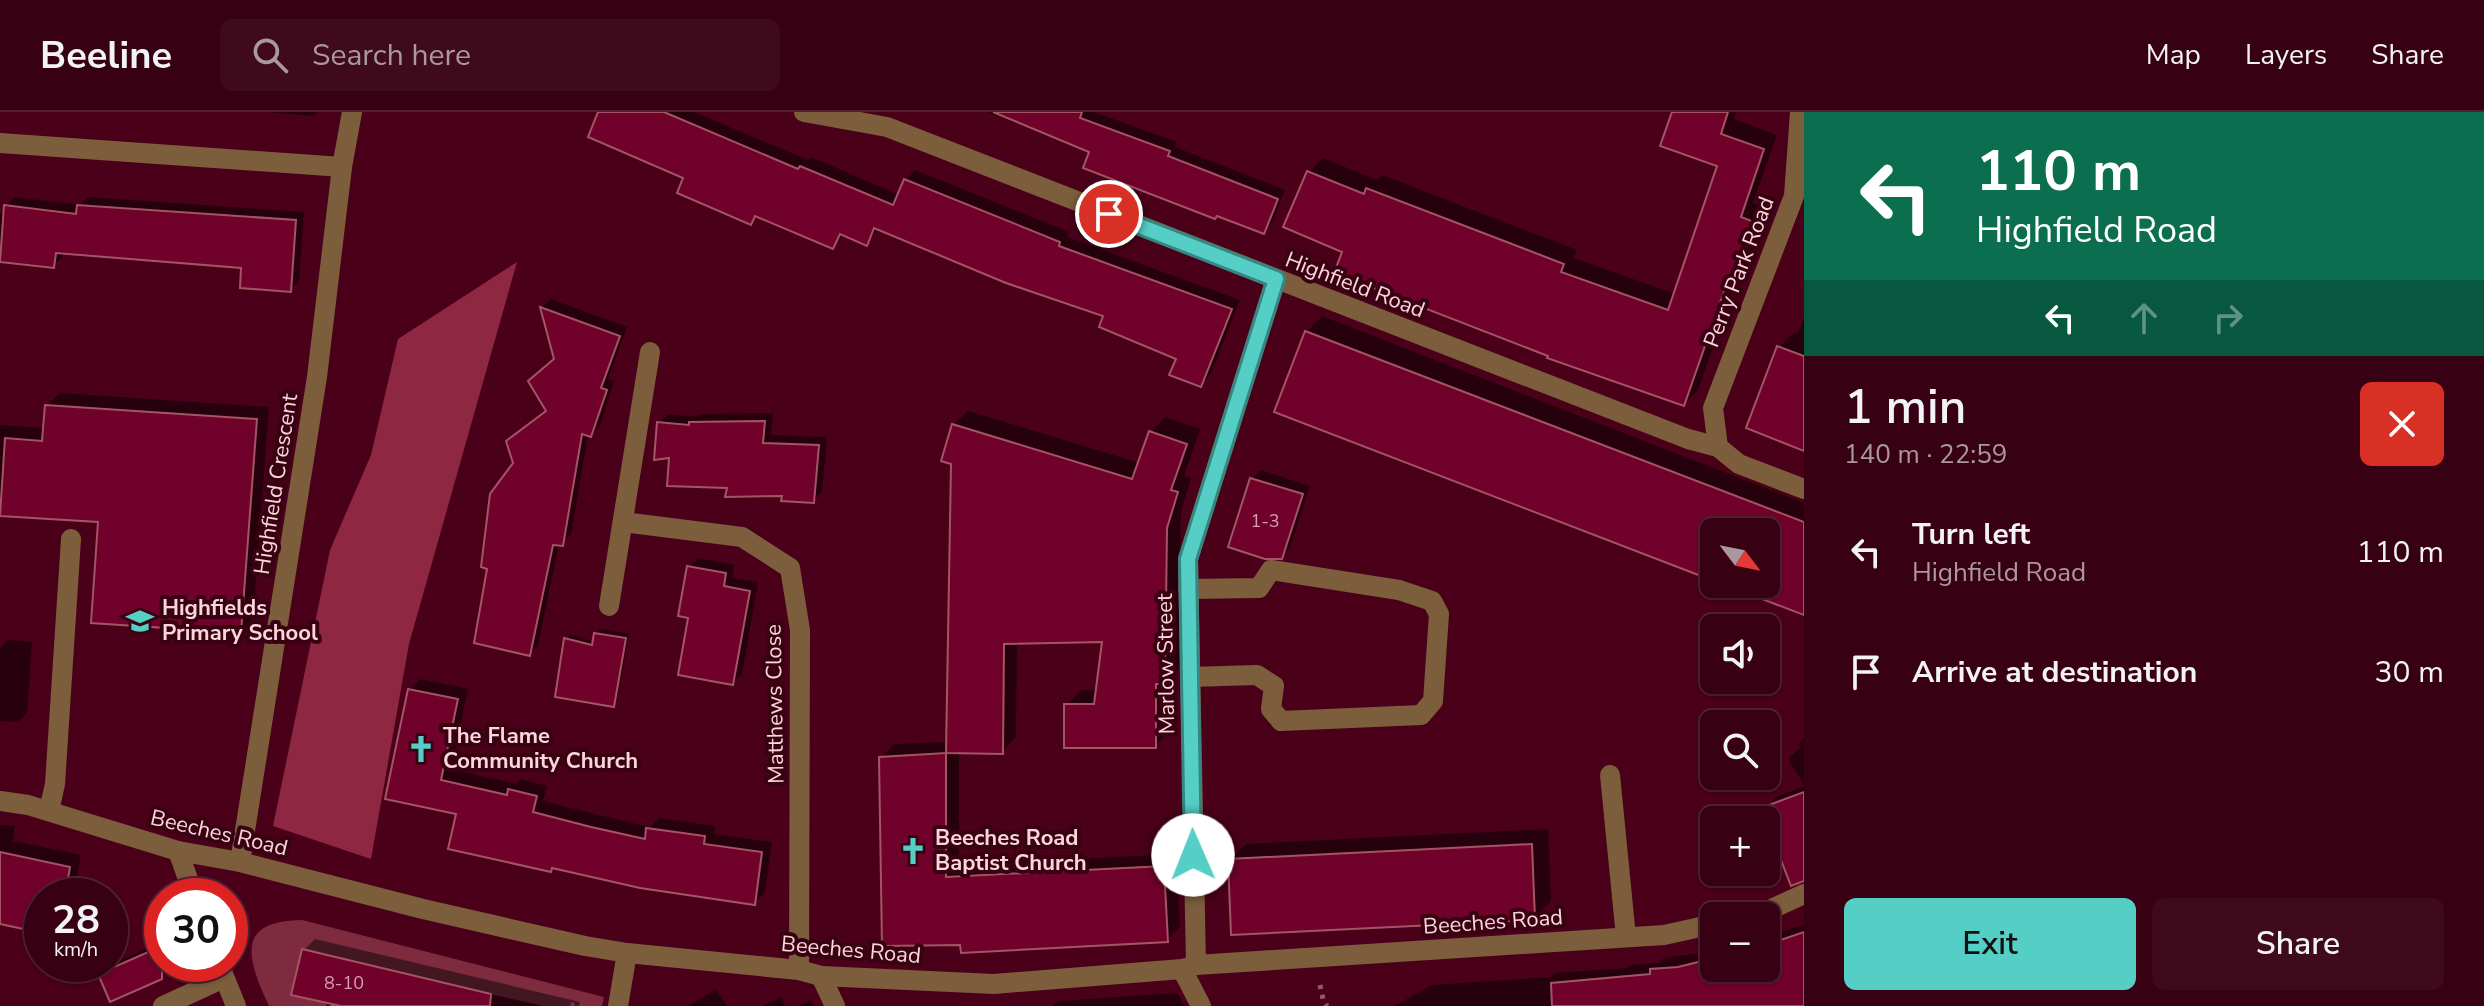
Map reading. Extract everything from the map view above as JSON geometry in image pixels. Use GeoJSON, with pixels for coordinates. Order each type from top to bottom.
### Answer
{"type":"FeatureCollection","features":[{"type":"Feature","properties":{"kind":"street","name":"Highfield Crescent"},"geometry":{"type":"LineString","coordinates":[[240,862],[317,377],[342,167],[352,112]]}},
{"type":"Feature","properties":{"kind":"street","name":"Highfield Road"},"geometry":{"type":"LineString","coordinates":[[804,112],[879,120],[1276,279],[1688,439],[1718,447],[1739,464],[1804,489]]}},
{"type":"Feature","properties":{"kind":"street","name":"Perry Park Road"},"geometry":{"type":"LineString","coordinates":[[1718,447],[1713,408],[1794,196],[1800,112]]}},
{"type":"Feature","properties":{"kind":"street"},"geometry":{"type":"LineString","coordinates":[[0,143],[342,167]]}},
{"type":"Feature","properties":{"kind":"street","name":"Marlow Street"},"geometry":{"type":"LineString","coordinates":[[1189,967],[1188,559],[1276,279]]}},
{"type":"Feature","properties":{"kind":"street"},"geometry":{"type":"LineString","coordinates":[[609,606],[650,352]]}},
{"type":"Feature","properties":{"kind":"street","name":"Matthews Close"},"geometry":{"type":"LineString","coordinates":[[623,522],[742,537],[790,568],[800,630],[799,970]]}},
{"type":"Feature","properties":{"kind":"street"},"geometry":{"type":"LineString","coordinates":[[49,811],[55,784],[71,539]]}},
{"type":"Feature","properties":{"kind":"street"},"geometry":{"type":"LineString","coordinates":[[1188,589],[1259,588],[1271,570],[1399,590],[1432,601],[1439,614],[1433,701],[1421,715],[1281,721],[1271,709],[1274,686],[1257,675],[1190,677]]}},
{"type":"Feature","properties":{"kind":"street"},"geometry":{"type":"LineString","coordinates":[[1610,775],[1626,937]]}},
{"type":"Feature","properties":{"kind":"street","name":"Beeches Road"},"geometry":{"type":"LineString","coordinates":[[0,801],[49,811],[178,851],[240,862],[423,909],[627,953],[799,970],[821,976],[994,984],[1189,967],[1664,935],[1700,927]]}},
{"type":"Feature","properties":{"kind":"street"},"geometry":{"type":"LineString","coordinates":[[178,851],[188,878]]}},
{"type":"Feature","properties":{"kind":"street"},"geometry":{"type":"LineString","coordinates":[[1780,905],[1804,894]]}},
{"type":"Feature","properties":{"kind":"street"},"geometry":{"type":"LineString","coordinates":[[618,1006],[627,953]]}},
{"type":"Feature","properties":{"kind":"street"},"geometry":{"type":"LineString","coordinates":[[1189,967],[1201,1006]]}},
{"type":"Feature","properties":{"kind":"street"},"geometry":{"type":"LineString","coordinates":[[821,976],[835,1006]]}},
{"type":"Feature","properties":{"kind":"street"},"geometry":{"type":"LineString","coordinates":[[163,1006],[203,982]]}},
{"type":"Feature","properties":{"kind":"street"},"geometry":{"type":"LineString","coordinates":[[226,982],[236,1006]]}},
{"type":"Feature","properties":{"kind":"shaded area"},"geometry":{"type":"Polygon","coordinates":[[[517,262],[409,644],[371,859],[273,826],[330,550],[371,455],[398,339],[517,262]]]}},
{"type":"Feature","properties":{"kind":"shaded area"},"geometry":{"type":"Polygon","coordinates":[[[302,920],[604,997],[602,1006],[543,1006],[428,980],[388,1006],[396,971],[302,949],[291,994],[327,1003],[326,1006],[269,1006],[252,960],[256,936],[264,928],[280,922],[302,920]]]}},
{"type":"Feature","properties":{"kind":"building"},"geometry":{"type":"Polygon","coordinates":[[[598,112],[664,112],[893,205],[904,179],[1060,242],[1059,246],[1232,309],[1201,387],[1169,375],[1176,359],[1099,327],[1103,316],[1006,283],[874,228],[867,246],[840,234],[833,249],[755,216],[751,225],[677,193],[683,178],[588,137],[598,112]]]}},
{"type":"Feature","properties":{"kind":"building"},"geometry":{"type":"Polygon","coordinates":[[[993,112],[1082,112],[1080,118],[1170,151],[1168,156],[1278,199],[1264,234],[1217,216],[1215,219],[1083,168],[1089,152],[993,112]]]}},
{"type":"Feature","properties":{"kind":"building"},"geometry":{"type":"Polygon","coordinates":[[[1672,112],[1728,112],[1721,134],[1764,149],[1741,217],[1754,222],[1733,282],[1728,280],[1684,406],[1547,358],[1334,273],[1342,252],[1283,227],[1307,171],[1364,194],[1366,188],[1564,264],[1561,272],[1668,310],[1717,166],[1660,146],[1672,112]]]}},
{"type":"Feature","properties":{"kind":"building"},"geometry":{"type":"Polygon","coordinates":[[[4,205],[76,214],[77,205],[296,220],[291,292],[240,288],[241,268],[56,253],[54,268],[0,262],[4,205]]]}},
{"type":"Feature","properties":{"kind":"building"},"geometry":{"type":"Polygon","coordinates":[[[540,307],[620,336],[601,388],[607,390],[591,437],[582,434],[563,546],[553,545],[530,656],[474,643],[487,569],[481,567],[490,494],[513,463],[506,441],[546,411],[528,381],[554,359],[540,307]]]}},
{"type":"Feature","properties":{"kind":"building"},"geometry":{"type":"Polygon","coordinates":[[[1305,331],[1804,522],[1804,615],[1760,598],[1780,598],[1780,518],[1700,518],[1700,576],[1274,412],[1305,331]]]}},
{"type":"Feature","properties":{"kind":"building"},"geometry":{"type":"Polygon","coordinates":[[[1777,346],[1804,356],[1804,451],[1746,428],[1777,346]]]}},
{"type":"Feature","properties":{"kind":"building"},"geometry":{"type":"Polygon","coordinates":[[[45,405],[257,419],[241,633],[91,623],[98,522],[0,516],[5,438],[42,441],[45,405]]]}},
{"type":"Feature","properties":{"kind":"building"},"geometry":{"type":"Polygon","coordinates":[[[765,421],[763,443],[819,445],[814,503],[781,501],[782,496],[725,497],[727,488],[667,486],[669,458],[654,460],[657,422],[689,425],[689,422],[765,421]]]}},
{"type":"Feature","properties":{"kind":"building"},"geometry":{"type":"Polygon","coordinates":[[[952,424],[1132,479],[1149,431],[1187,444],[1171,490],[1178,492],[1167,528],[1165,684],[1156,684],[1156,748],[1064,748],[1064,704],[1094,704],[1102,642],[1004,644],[1003,754],[946,753],[951,464],[941,461],[952,424]]]}},
{"type":"Feature","properties":{"kind":"building"},"geometry":{"type":"Polygon","coordinates":[[[1250,478],[1303,494],[1282,559],[1265,559],[1228,547],[1250,478]]]}},
{"type":"Feature","properties":{"kind":"building"},"geometry":{"type":"Polygon","coordinates":[[[687,566],[726,573],[724,586],[750,591],[733,685],[678,675],[688,618],[678,616],[687,566]]]}},
{"type":"Feature","properties":{"kind":"building"},"geometry":{"type":"Polygon","coordinates":[[[594,633],[626,638],[614,707],[555,697],[564,638],[592,645],[594,633]]]}},
{"type":"Feature","properties":{"kind":"building"},"geometry":{"type":"Polygon","coordinates":[[[408,689],[458,699],[441,780],[507,795],[508,789],[537,796],[533,812],[591,827],[645,839],[646,828],[705,836],[704,844],[762,852],[755,905],[640,888],[552,868],[551,872],[448,849],[456,814],[385,799],[408,689]]]}},
{"type":"Feature","properties":{"kind":"building"},"geometry":{"type":"Polygon","coordinates":[[[946,753],[946,877],[1164,866],[1168,942],[961,953],[960,945],[882,946],[879,757],[946,753]]]}},
{"type":"Feature","properties":{"kind":"building"},"geometry":{"type":"Polygon","coordinates":[[[1804,792],[1804,881],[1791,886],[1780,857],[1780,806],[1766,806],[1804,792]]]}},
{"type":"Feature","properties":{"kind":"building"},"geometry":{"type":"Polygon","coordinates":[[[1532,844],[1535,920],[1231,935],[1228,859],[1532,844]]]}},
{"type":"Feature","properties":{"kind":"building"},"geometry":{"type":"Polygon","coordinates":[[[0,852],[70,867],[68,878],[24,878],[24,929],[0,924],[0,852]]]}},
{"type":"Feature","properties":{"kind":"building"},"geometry":{"type":"Polygon","coordinates":[[[1804,932],[1804,1006],[1552,1006],[1551,983],[1650,974],[1650,969],[1700,962],[1700,982],[1780,982],[1780,940],[1804,932]]]}},
{"type":"Feature","properties":{"kind":"building"},"geometry":{"type":"Polygon","coordinates":[[[302,949],[491,994],[490,1006],[341,1006],[291,995],[302,949]]]}},
{"type":"Feature","properties":{"kind":"building"},"geometry":{"type":"Polygon","coordinates":[[[144,954],[144,982],[155,982],[110,1002],[101,982],[128,982],[128,961],[144,954]]]}},
{"type":"Feature","properties":{"kind":"place","name":"Highfields Primary School"},"geometry":{"type":"Point","coordinates":[140,621]}},
{"type":"Feature","properties":{"kind":"place","name":"The Flame Community Church"},"geometry":{"type":"Point","coordinates":[421,749]}},
{"type":"Feature","properties":{"kind":"place","name":"Beeches Road Baptist Church"},"geometry":{"type":"Point","coordinates":[913,851]}},
{"type":"Feature","properties":{"kind":"route"},"geometry":{"type":"LineString","coordinates":[[1109,214],[1276,279],[1188,559],[1193,855]]}}]}
